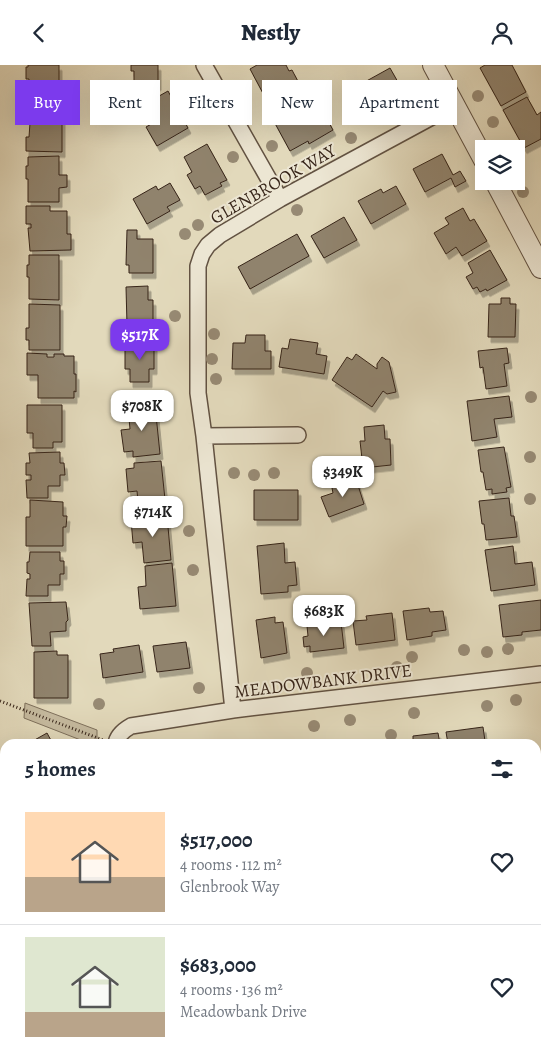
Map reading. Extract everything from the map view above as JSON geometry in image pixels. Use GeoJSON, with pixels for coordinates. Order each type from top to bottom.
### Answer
{"type":"FeatureCollection","features":[{"type":"Feature","properties":{"kind":"street"},"geometry":{"type":"LineString","coordinates":[[204,65],[280,199]]}},
{"type":"Feature","properties":{"kind":"street"},"geometry":{"type":"LineString","coordinates":[[433,65],[441,80]]}},
{"type":"Feature","properties":{"kind":"street"},"geometry":{"type":"LineString","coordinates":[[457,110],[475,144]]}},
{"type":"Feature","properties":{"kind":"street","name":"GLENBROOK WAY"},"geometry":{"type":"LineString","coordinates":[[233,710],[198,393],[198,266],[202,254],[208,245],[220,235],[280,199],[417,125]]}},
{"type":"Feature","properties":{"kind":"street"},"geometry":{"type":"LineString","coordinates":[[500,190],[541,268]]}},
{"type":"Feature","properties":{"kind":"street"},"geometry":{"type":"LineString","coordinates":[[204,436],[298,435]]}},
{"type":"Feature","properties":{"kind":"street","name":"MEADOWBANK DRIVE"},"geometry":{"type":"LineString","coordinates":[[118,739],[122,732],[131,726],[233,710],[541,674]]}},
{"type":"Feature","properties":{"kind":"path"},"geometry":{"type":"LineString","coordinates":[[0,701],[100,739]]}},
{"type":"Feature","properties":{"kind":"shaded area"},"geometry":{"type":"Polygon","coordinates":[[[25,703],[97,730],[97,739],[78,739],[24,718],[25,703]]]}},
{"type":"Feature","properties":{"kind":"building"},"geometry":{"type":"Polygon","coordinates":[[[28,65],[59,65],[59,80],[26,79],[26,67],[28,65]]]}},
{"type":"Feature","properties":{"kind":"building"},"geometry":{"type":"Polygon","coordinates":[[[131,65],[158,65],[158,80],[134,80],[134,71],[131,71],[131,65]]]}},
{"type":"Feature","properties":{"kind":"building"},"geometry":{"type":"Polygon","coordinates":[[[257,65],[286,65],[289,71],[292,70],[297,80],[262,80],[262,91],[250,69],[257,65]]]}},
{"type":"Feature","properties":{"kind":"building"},"geometry":{"type":"Polygon","coordinates":[[[485,65],[512,65],[526,92],[501,106],[480,68],[485,65]]]}},
{"type":"Feature","properties":{"kind":"building"},"geometry":{"type":"Polygon","coordinates":[[[390,68],[397,80],[368,80],[390,68]]]}},
{"type":"Feature","properties":{"kind":"building"},"geometry":{"type":"Polygon","coordinates":[[[168,91],[170,95],[170,125],[186,125],[188,128],[157,146],[146,127],[160,125],[160,96],[168,91]]]}},
{"type":"Feature","properties":{"kind":"building"},"geometry":{"type":"Polygon","coordinates":[[[527,97],[537,115],[541,112],[541,139],[525,147],[525,140],[520,140],[503,110],[527,97]]]}},
{"type":"Feature","properties":{"kind":"building"},"geometry":{"type":"Polygon","coordinates":[[[30,125],[62,125],[62,152],[26,151],[26,137],[29,137],[30,125]]]}},
{"type":"Feature","properties":{"kind":"building"},"geometry":{"type":"Polygon","coordinates":[[[276,125],[330,125],[333,130],[309,144],[308,141],[290,151],[276,125]]]}},
{"type":"Feature","properties":{"kind":"building"},"geometry":{"type":"Polygon","coordinates":[[[207,144],[227,180],[220,183],[222,186],[205,195],[200,186],[195,189],[187,175],[192,172],[184,157],[207,144]]]}},
{"type":"Feature","properties":{"kind":"building"},"geometry":{"type":"Polygon","coordinates":[[[442,154],[453,175],[460,171],[466,181],[455,187],[451,178],[425,192],[413,169],[442,154]]]}},
{"type":"Feature","properties":{"kind":"building"},"geometry":{"type":"Polygon","coordinates":[[[59,156],[59,175],[67,175],[67,187],[59,188],[59,202],[28,202],[26,166],[28,166],[28,157],[59,156]]]}},
{"type":"Feature","properties":{"kind":"building"},"geometry":{"type":"Polygon","coordinates":[[[170,183],[180,200],[167,207],[170,211],[147,224],[133,199],[156,186],[158,190],[170,183]]]}},
{"type":"Feature","properties":{"kind":"building"},"geometry":{"type":"Polygon","coordinates":[[[396,186],[406,204],[371,224],[358,201],[381,189],[383,193],[396,186]]]}},
{"type":"Feature","properties":{"kind":"building"},"geometry":{"type":"Polygon","coordinates":[[[26,206],[50,206],[50,211],[67,211],[67,234],[71,234],[71,250],[30,251],[28,228],[31,228],[31,224],[26,224],[26,206]]]}},
{"type":"Feature","properties":{"kind":"building"},"geometry":{"type":"Polygon","coordinates":[[[463,208],[470,221],[474,219],[487,241],[462,256],[456,247],[446,254],[434,233],[449,224],[445,218],[463,208]]]}},
{"type":"Feature","properties":{"kind":"building"},"geometry":{"type":"Polygon","coordinates":[[[344,217],[357,240],[324,258],[311,236],[344,217]]]}},
{"type":"Feature","properties":{"kind":"building"},"geometry":{"type":"Polygon","coordinates":[[[127,230],[137,230],[137,239],[153,239],[153,273],[129,273],[129,265],[126,265],[127,230]]]}},
{"type":"Feature","properties":{"kind":"building"},"geometry":{"type":"Polygon","coordinates":[[[297,234],[309,256],[250,289],[238,267],[297,234]]]}},
{"type":"Feature","properties":{"kind":"building"},"geometry":{"type":"Polygon","coordinates":[[[490,250],[507,280],[487,291],[486,289],[480,292],[477,287],[473,289],[466,277],[473,273],[468,263],[490,250]]]}},
{"type":"Feature","properties":{"kind":"building"},"geometry":{"type":"Polygon","coordinates":[[[29,255],[59,255],[59,300],[29,299],[27,265],[29,265],[29,255]]]}},
{"type":"Feature","properties":{"kind":"building"},"geometry":{"type":"Polygon","coordinates":[[[148,286],[148,300],[153,300],[153,326],[127,325],[126,287],[148,286]]]}},
{"type":"Feature","properties":{"kind":"building"},"geometry":{"type":"Polygon","coordinates":[[[501,298],[510,298],[510,304],[516,304],[515,337],[488,337],[489,304],[501,304],[501,298]]]}},
{"type":"Feature","properties":{"kind":"building"},"geometry":{"type":"Polygon","coordinates":[[[29,304],[60,305],[60,350],[29,350],[29,340],[26,340],[26,328],[29,328],[29,304]]]}},
{"type":"Feature","properties":{"kind":"building"},"geometry":{"type":"Polygon","coordinates":[[[246,335],[265,335],[265,351],[271,351],[271,369],[232,369],[233,343],[245,343],[246,335]]]}},
{"type":"Feature","properties":{"kind":"building"},"geometry":{"type":"Polygon","coordinates":[[[290,339],[318,343],[316,354],[327,356],[324,374],[279,367],[282,348],[288,349],[290,339]]]}},
{"type":"Feature","properties":{"kind":"building"},"geometry":{"type":"Polygon","coordinates":[[[125,343],[154,343],[154,369],[149,369],[149,382],[130,382],[130,369],[125,369],[125,343]]]}},
{"type":"Feature","properties":{"kind":"building"},"geometry":{"type":"Polygon","coordinates":[[[507,348],[509,363],[504,364],[507,386],[486,389],[483,367],[480,368],[478,351],[507,348]]]}},
{"type":"Feature","properties":{"kind":"building"},"geometry":{"type":"Polygon","coordinates":[[[27,353],[47,354],[47,357],[54,357],[54,354],[74,356],[76,392],[74,391],[74,398],[38,398],[38,375],[27,375],[27,353]]]}},
{"type":"Feature","properties":{"kind":"building"},"geometry":{"type":"Polygon","coordinates":[[[356,354],[377,369],[377,364],[382,357],[389,362],[396,392],[387,394],[383,391],[372,407],[332,380],[347,357],[352,360],[356,354]]]}},
{"type":"Feature","properties":{"kind":"building"},"geometry":{"type":"Polygon","coordinates":[[[509,396],[512,417],[494,419],[497,437],[472,441],[467,401],[509,396]]]}},
{"type":"Feature","properties":{"kind":"building"},"geometry":{"type":"Polygon","coordinates":[[[27,405],[62,405],[62,442],[53,442],[53,448],[33,448],[33,433],[27,433],[27,405]]]}},
{"type":"Feature","properties":{"kind":"building"},"geometry":{"type":"Polygon","coordinates":[[[155,405],[160,454],[133,457],[133,451],[124,452],[121,430],[130,429],[128,408],[155,405]]]}},
{"type":"Feature","properties":{"kind":"building"},"geometry":{"type":"Polygon","coordinates":[[[384,425],[385,439],[390,439],[391,465],[363,468],[360,441],[365,441],[364,427],[384,425]]]}},
{"type":"Feature","properties":{"kind":"building"},"geometry":{"type":"Polygon","coordinates":[[[504,447],[511,487],[506,488],[507,492],[492,494],[492,489],[486,490],[478,450],[504,447]]]}},
{"type":"Feature","properties":{"kind":"building"},"geometry":{"type":"Polygon","coordinates":[[[60,452],[60,463],[64,463],[65,475],[60,475],[60,486],[48,486],[48,498],[27,498],[26,480],[31,480],[31,475],[26,475],[26,463],[30,463],[29,453],[60,452]]]}},
{"type":"Feature","properties":{"kind":"building"},"geometry":{"type":"Polygon","coordinates":[[[161,461],[166,509],[139,512],[137,491],[128,492],[126,469],[134,468],[134,463],[161,461]]]}},
{"type":"Feature","properties":{"kind":"building"},"geometry":{"type":"Polygon","coordinates":[[[346,479],[347,483],[356,479],[364,504],[329,517],[321,497],[333,493],[332,488],[341,485],[341,481],[346,479]]]}},
{"type":"Feature","properties":{"kind":"building"},"geometry":{"type":"Polygon","coordinates":[[[254,490],[298,490],[298,520],[254,520],[254,490]]]}},
{"type":"Feature","properties":{"kind":"building"},"geometry":{"type":"Polygon","coordinates":[[[509,498],[511,516],[514,516],[517,537],[486,540],[479,501],[509,498]]]}},
{"type":"Feature","properties":{"kind":"building"},"geometry":{"type":"Polygon","coordinates":[[[30,500],[63,502],[63,516],[67,516],[66,527],[63,527],[63,546],[26,546],[26,517],[30,517],[30,500]]]}},
{"type":"Feature","properties":{"kind":"building"},"geometry":{"type":"Polygon","coordinates":[[[167,516],[171,560],[144,563],[142,542],[133,543],[131,520],[167,516]]]}},
{"type":"Feature","properties":{"kind":"building"},"geometry":{"type":"Polygon","coordinates":[[[284,543],[285,563],[295,562],[297,585],[288,586],[288,592],[261,594],[257,546],[284,543]]]}},
{"type":"Feature","properties":{"kind":"building"},"geometry":{"type":"Polygon","coordinates":[[[513,546],[515,564],[532,562],[535,585],[491,591],[485,550],[513,546]]]}},
{"type":"Feature","properties":{"kind":"building"},"geometry":{"type":"Polygon","coordinates":[[[30,552],[60,552],[60,561],[64,561],[64,574],[60,574],[60,585],[48,585],[48,596],[26,596],[27,579],[30,579],[30,574],[27,573],[27,562],[29,562],[30,552]]]}},
{"type":"Feature","properties":{"kind":"building"},"geometry":{"type":"Polygon","coordinates":[[[172,563],[176,606],[140,609],[138,587],[146,586],[145,566],[172,563]]]}},
{"type":"Feature","properties":{"kind":"building"},"geometry":{"type":"Polygon","coordinates":[[[541,600],[541,630],[503,637],[499,605],[541,600]]]}},
{"type":"Feature","properties":{"kind":"building"},"geometry":{"type":"Polygon","coordinates":[[[66,602],[68,620],[66,622],[66,631],[50,632],[51,646],[32,646],[29,603],[66,602]]]}},
{"type":"Feature","properties":{"kind":"building"},"geometry":{"type":"Polygon","coordinates":[[[429,608],[430,612],[443,611],[446,630],[432,632],[432,636],[407,640],[403,611],[429,608]]]}},
{"type":"Feature","properties":{"kind":"building"},"geometry":{"type":"Polygon","coordinates":[[[392,613],[395,640],[356,645],[353,621],[367,620],[366,616],[392,613]]]}},
{"type":"Feature","properties":{"kind":"building"},"geometry":{"type":"Polygon","coordinates":[[[275,617],[275,623],[283,622],[287,653],[261,658],[256,620],[275,617]]]}},
{"type":"Feature","properties":{"kind":"building"},"geometry":{"type":"Polygon","coordinates":[[[341,622],[344,648],[310,652],[310,646],[304,647],[303,637],[308,636],[307,626],[341,622]]]}},
{"type":"Feature","properties":{"kind":"building"},"geometry":{"type":"Polygon","coordinates":[[[186,642],[190,668],[157,672],[153,646],[186,642]]]}},
{"type":"Feature","properties":{"kind":"building"},"geometry":{"type":"Polygon","coordinates":[[[139,645],[143,672],[103,678],[100,654],[114,652],[113,649],[139,645]]]}},
{"type":"Feature","properties":{"kind":"building"},"geometry":{"type":"Polygon","coordinates":[[[57,651],[57,655],[68,655],[68,698],[34,698],[34,652],[57,651]]]}},
{"type":"Feature","properties":{"kind":"building"},"geometry":{"type":"Polygon","coordinates":[[[483,727],[485,739],[447,739],[446,732],[483,727]]]}},
{"type":"Feature","properties":{"kind":"building"},"geometry":{"type":"Polygon","coordinates":[[[47,733],[50,739],[36,739],[47,733]]]}},
{"type":"Feature","properties":{"kind":"building"},"geometry":{"type":"Polygon","coordinates":[[[438,733],[439,739],[413,739],[413,736],[438,733]]]}}]}
